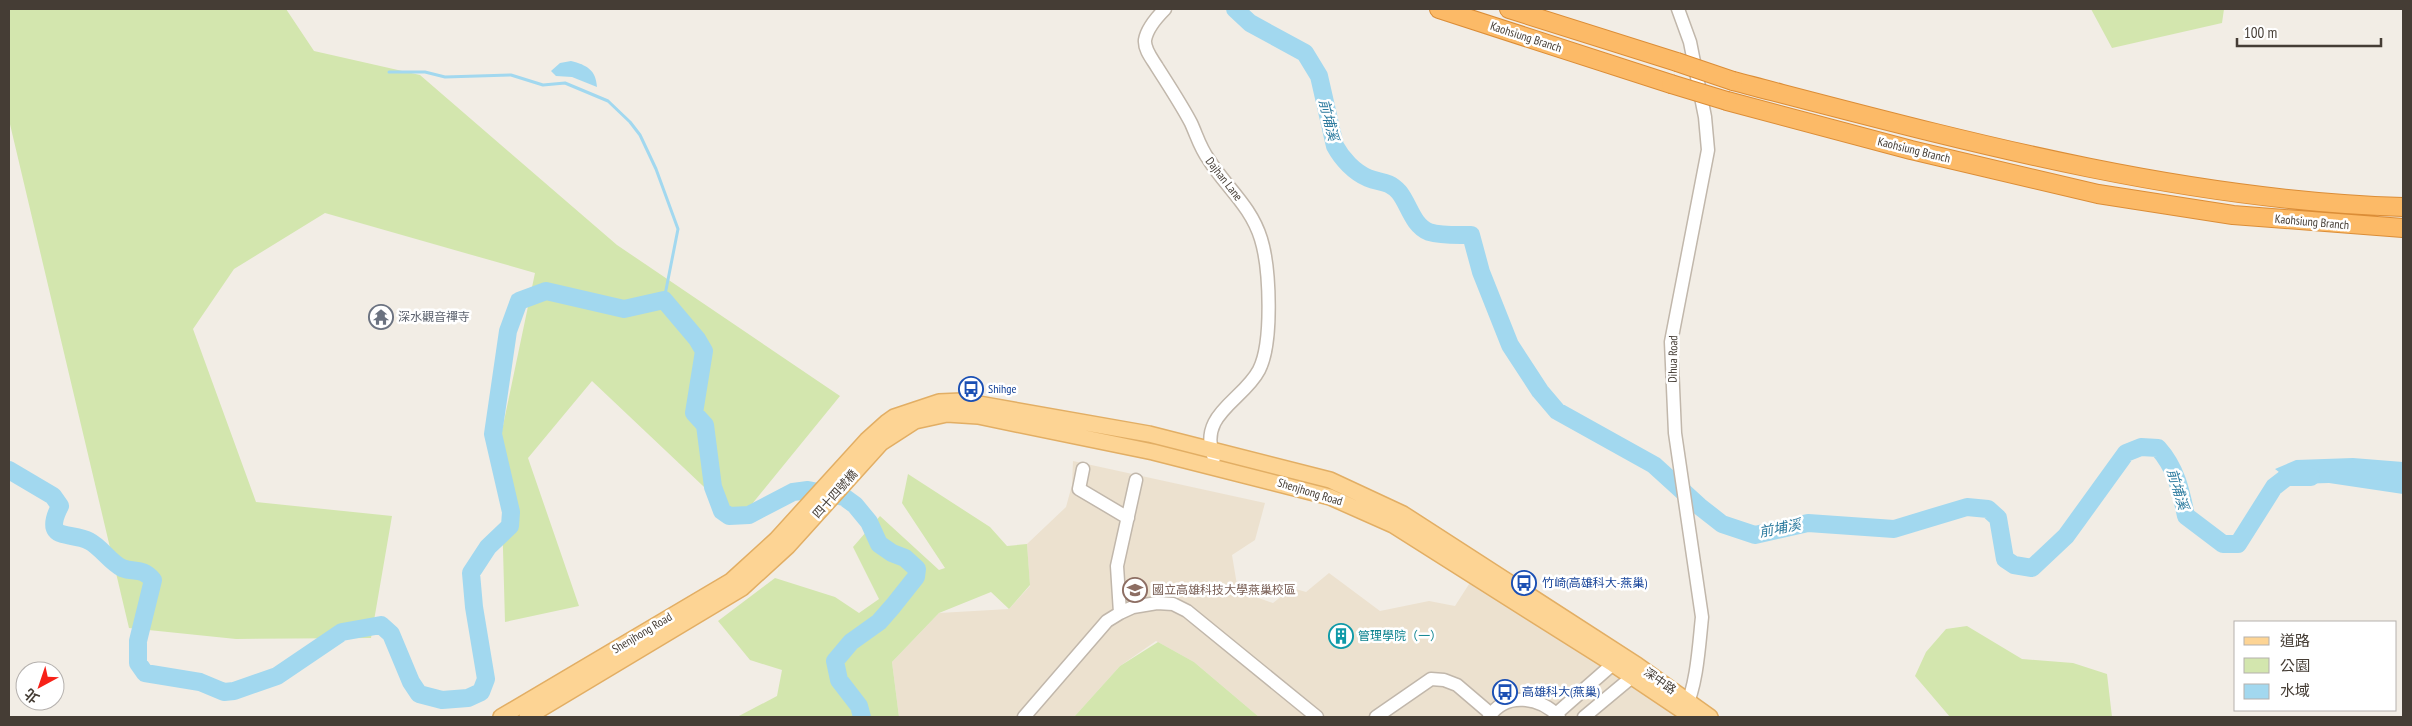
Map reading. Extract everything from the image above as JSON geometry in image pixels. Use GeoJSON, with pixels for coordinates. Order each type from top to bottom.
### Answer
{"type":"FeatureCollection","features":[{"type":"Feature","properties":{"kind":"highway","name":"Kaohsiung Branch"},"geometry":{"type":"LineString","coordinates":[[1439,9],[1727,101],[1911,150],[2098,194],[2233,215],[2403,228]]}},
{"type":"Feature","properties":{"kind":"highway","name":"Kaohsiung Branch"},"geometry":{"type":"LineString","coordinates":[[1509,9],[1733,81],[1913,128],[2095,170],[2231,192],[2403,207]]}},
{"type":"Feature","properties":{"kind":"main road","name":"Shenjhong Road"},"geometry":{"type":"LineString","coordinates":[[874,441],[894,417],[938,402],[962,401],[1210,444],[1330,480],[1403,514],[1631,669]]}},
{"type":"Feature","properties":{"kind":"main road","name":"Shenjhong Road"},"geometry":{"type":"LineString","coordinates":[[874,441],[915,421],[947,414],[988,418],[1153,452],[1330,497],[1364,510],[1393,525],[1613,664],[1631,669]]}},
{"type":"Feature","properties":{"kind":"main road","name":"四十四號橋"},"geometry":{"type":"LineString","coordinates":[[782,543],[874,441]]}},
{"type":"Feature","properties":{"kind":"main road","name":"Shenjhong Road"},"geometry":{"type":"LineString","coordinates":[[501,717],[731,581],[782,543]]}},
{"type":"Feature","properties":{"kind":"main road","name":"Shenjhong Road"},"geometry":{"type":"LineString","coordinates":[[527,717],[742,588],[782,543]]}},
{"type":"Feature","properties":{"kind":"main road","name":"深中路"},"geometry":{"type":"LineString","coordinates":[[1631,669],[1688,710]]}},
{"type":"Feature","properties":{"kind":"main road"},"geometry":{"type":"LineString","coordinates":[[1688,710],[1710,717]]}},
{"type":"Feature","properties":{"kind":"street","name":"Dajhan Lane"},"geometry":{"type":"LineString","coordinates":[[1165,9],[1149,30],[1145,42],[1148,53],[1178,99],[1192,125],[1199,145],[1210,163],[1241,199],[1252,219],[1261,240],[1266,281],[1269,322],[1267,347],[1259,370],[1218,417],[1210,444]]}},
{"type":"Feature","properties":{"kind":"street","name":"Dihua Road"},"geometry":{"type":"LineString","coordinates":[[1678,9],[1690,42],[1708,150],[1671,342],[1674,433],[1702,617],[1699,648],[1688,710]]}},
{"type":"Feature","properties":{"kind":"street"},"geometry":{"type":"LineString","coordinates":[[1210,444],[1217,467]]}},
{"type":"Feature","properties":{"kind":"street"},"geometry":{"type":"LineString","coordinates":[[1083,469],[1079,489],[1128,518]]}},
{"type":"Feature","properties":{"kind":"street"},"geometry":{"type":"LineString","coordinates":[[1120,613],[1117,566],[1136,480]]}},
{"type":"Feature","properties":{"kind":"street"},"geometry":{"type":"LineString","coordinates":[[1024,717],[1107,621],[1133,607],[1157,603],[1173,604],[1187,611],[1317,717]]}},
{"type":"Feature","properties":{"kind":"street"},"geometry":{"type":"LineString","coordinates":[[1376,717],[1431,679],[1444,680],[1457,685],[1490,716],[1501,705],[1513,700],[1527,699],[1540,702],[1558,716],[1613,664]]}},
{"type":"Feature","properties":{"kind":"street"},"geometry":{"type":"LineString","coordinates":[[1584,717],[1631,669]]}},
{"type":"Feature","properties":{"kind":"shaded area","name":"國立高雄科技大學燕巢校區"},"geometry":{"type":"Polygon","coordinates":[[[1073,461],[1265,503],[1255,540],[1232,555],[1237,585],[1250,595],[1273,603],[1292,588],[1306,592],[1329,573],[1380,611],[1429,601],[1455,606],[1471,581],[1657,701],[1676,717],[1259,717],[1194,662],[1156,641],[1120,666],[1074,717],[899,717],[892,662],[939,613],[1009,609],[1030,586],[1027,544],[1066,507],[1072,485],[1073,461]]]}},
{"type":"Feature","properties":{"kind":"green space"},"geometry":{"type":"Polygon","coordinates":[[[9,9],[286,9],[314,51],[420,75],[617,245],[840,396],[739,520],[592,381],[528,458],[579,606],[505,622],[500,440],[535,273],[325,213],[234,269],[193,329],[256,502],[392,516],[371,638],[236,639],[129,628],[9,120],[9,9]]]}},
{"type":"Feature","properties":{"kind":"green space"},"geometry":{"type":"Polygon","coordinates":[[[2091,9],[2224,9],[2222,23],[2112,48],[2091,9]]]}},
{"type":"Feature","properties":{"kind":"green space"},"geometry":{"type":"Polygon","coordinates":[[[908,474],[990,527],[1007,546],[1027,544],[1030,585],[1009,609],[991,592],[939,613],[892,662],[899,717],[737,717],[777,696],[782,670],[750,660],[718,621],[775,578],[835,597],[859,613],[879,599],[853,547],[880,516],[939,570],[945,568],[902,503],[908,474]]]}},
{"type":"Feature","properties":{"kind":"green space"},"geometry":{"type":"Polygon","coordinates":[[[1967,626],[2022,659],[2073,663],[2107,674],[2112,717],[1950,717],[1915,676],[1926,652],[1946,629],[1967,626]]]}},
{"type":"Feature","properties":{"kind":"green space"},"geometry":{"type":"Polygon","coordinates":[[[1158,642],[1194,662],[1259,717],[1074,717],[1120,666],[1158,642]]]}},
{"type":"Feature","properties":{"kind":"water"},"geometry":{"type":"Polygon","coordinates":[[[571,61],[582,64],[593,72],[597,87],[572,77],[556,76],[551,71],[560,63],[571,61]]]}},
{"type":"Feature","properties":{"kind":"water"},"geometry":{"type":"Polygon","coordinates":[[[2353,458],[2403,462],[2403,494],[2329,483],[2295,484],[2275,469],[2296,460],[2353,458]]]}},
{"type":"Feature","properties":{"kind":"waterway","name":"前埔溪"},"geometry":{"type":"LineString","coordinates":[[1235,9],[1250,23],[1305,53],[1319,76],[1335,146],[1349,165],[1372,180],[1395,188],[1423,229],[1439,234],[1471,235],[1481,272],[1510,345],[1540,391],[1557,411],[1654,465],[1722,524],[1755,535],[1808,523],[1894,529],[1967,507],[1988,509],[1998,518],[2005,559],[2014,565],[2032,568],[2066,536],[2126,453],[2141,447],[2158,448],[2173,472],[2180,489],[2186,516],[2223,544],[2238,544],[2274,487],[2287,477],[2311,477]]}},
{"type":"Feature","properties":{"kind":"waterway"},"geometry":{"type":"LineString","coordinates":[[389,72],[425,72],[445,77],[511,75],[543,85],[565,83],[608,101],[630,122],[640,135],[656,169],[678,229],[664,300]]}},
{"type":"Feature","properties":{"kind":"waterway"},"geometry":{"type":"LineString","coordinates":[[9,470],[53,496],[60,506],[55,518],[54,526],[56,531],[89,541],[122,568],[145,573],[153,580],[138,641],[138,663],[145,673],[200,682],[224,692],[234,691],[277,676],[342,632],[381,625],[391,634],[411,682],[419,694],[442,700],[468,698],[481,692],[486,679],[474,607],[471,573],[488,547],[510,526],[511,512],[493,434],[508,331],[519,301],[546,291],[624,309],[664,300],[697,339],[704,351],[694,413],[705,425],[713,487],[722,511],[729,516],[749,515],[793,492],[808,490],[844,497],[855,505],[869,522],[879,544],[892,553],[905,558],[917,569],[916,577],[879,622],[851,642],[835,661],[839,680],[859,706],[862,717]]}},
{"type":"Feature","properties":{"kind":"place","name":"深水觀音禪寺"},"geometry":{"type":"Point","coordinates":[381,317]}},
{"type":"Feature","properties":{"kind":"place","name":"Shihge"},"geometry":{"type":"Point","coordinates":[971,389]}},
{"type":"Feature","properties":{"kind":"place","name":"竹崎(高雄科大-燕巢)"},"geometry":{"type":"Point","coordinates":[1524,583]}},
{"type":"Feature","properties":{"kind":"place","name":"國立高雄科技大學燕巢校區"},"geometry":{"type":"Point","coordinates":[1135,590]}},
{"type":"Feature","properties":{"kind":"place","name":"管理學院（一）"},"geometry":{"type":"Point","coordinates":[1341,636]}},
{"type":"Feature","properties":{"kind":"place","name":"高雄科大(燕巢)"},"geometry":{"type":"Point","coordinates":[1505,692]}}]}
